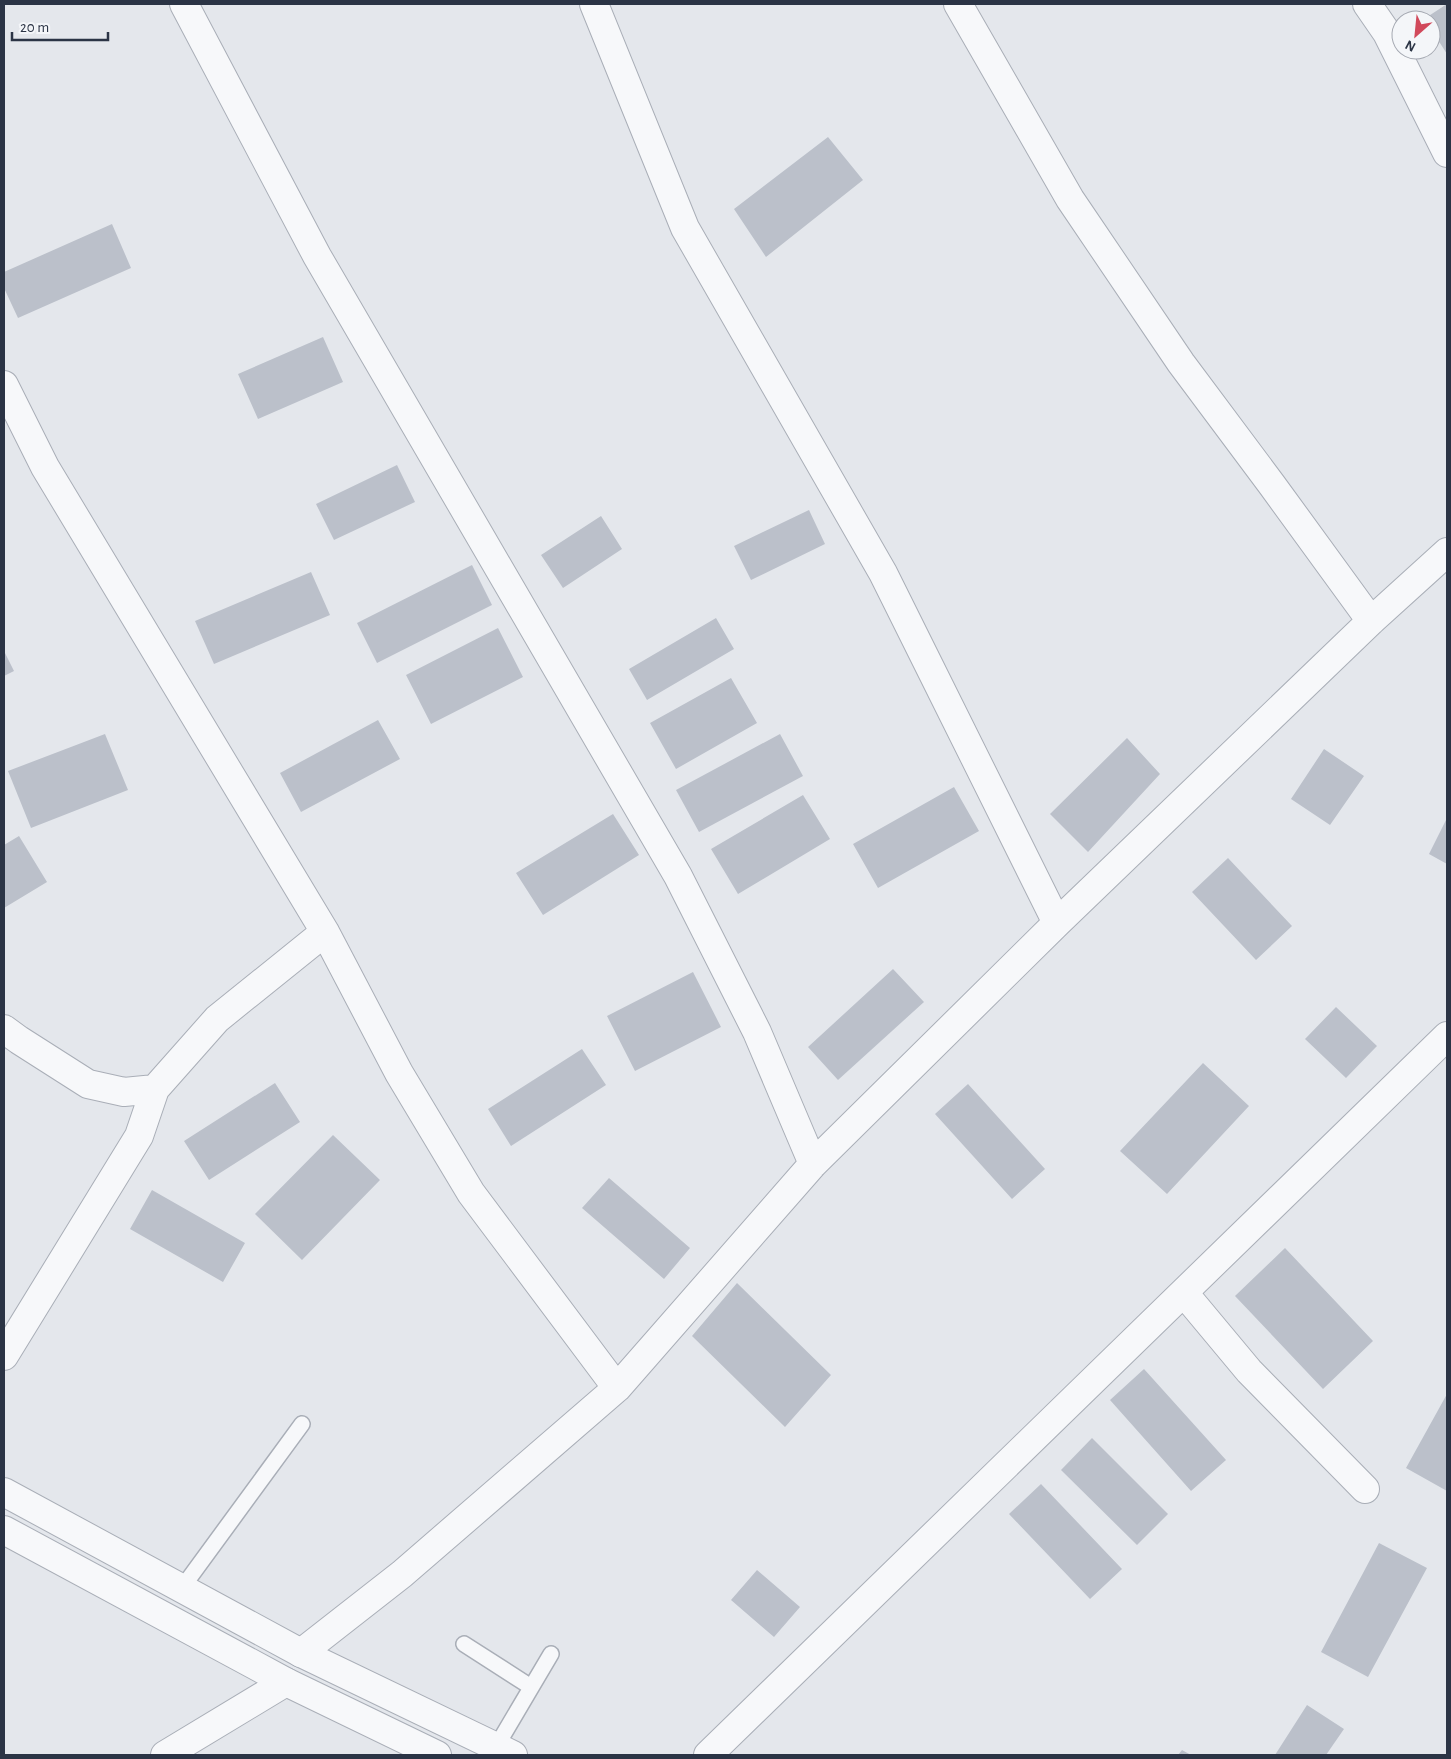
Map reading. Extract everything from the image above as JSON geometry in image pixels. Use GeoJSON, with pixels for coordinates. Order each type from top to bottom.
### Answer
{"type":"FeatureCollection","features":[{"type":"Feature","properties":{"kind":"street"},"geometry":{"type":"LineString","coordinates":[[184,4],[317,256],[678,876],[757,1032],[813,1164]]}},
{"type":"Feature","properties":{"kind":"street"},"geometry":{"type":"LineString","coordinates":[[594,4],[685,228],[883,572],[1057,923]]}},
{"type":"Feature","properties":{"kind":"street"},"geometry":{"type":"LineString","coordinates":[[958,4],[1070,199],[1181,363],[1371,621]]}},
{"type":"Feature","properties":{"kind":"street"},"geometry":{"type":"LineString","coordinates":[[1367,4],[1387,32],[1447,153]]}},
{"type":"Feature","properties":{"kind":"street"},"geometry":{"type":"LineString","coordinates":[[4,384],[45,467],[325,932],[399,1073],[471,1193],[617,1388]]}},
{"type":"Feature","properties":{"kind":"street"},"geometry":{"type":"LineString","coordinates":[[302,1652],[402,1574],[617,1388],[813,1164],[1057,923],[1371,621],[1447,552]]}},
{"type":"Feature","properties":{"kind":"street"},"geometry":{"type":"LineString","coordinates":[[4,1356],[139,1136],[155,1089],[217,1019],[325,932]]}},
{"type":"Feature","properties":{"kind":"street"},"geometry":{"type":"LineString","coordinates":[[4,1029],[88,1084],[124,1092],[155,1089]]}},
{"type":"Feature","properties":{"kind":"street"},"geometry":{"type":"LineString","coordinates":[[708,1755],[1184,1293],[1442,1050]]}},
{"type":"Feature","properties":{"kind":"street"},"geometry":{"type":"LineString","coordinates":[[1184,1293],[1249,1371],[1365,1489]]}},
{"type":"Feature","properties":{"kind":"street"},"geometry":{"type":"LineString","coordinates":[[4,1492],[302,1652],[505,1751]]}},
{"type":"Feature","properties":{"kind":"street"},"geometry":{"type":"LineString","coordinates":[[4,1530],[286,1682],[431,1754]]}},
{"type":"Feature","properties":{"kind":"street"},"geometry":{"type":"LineString","coordinates":[[165,1755],[286,1682]]}},
{"type":"Feature","properties":{"kind":"lane"},"geometry":{"type":"LineString","coordinates":[[182,1588],[302,1424]]}},
{"type":"Feature","properties":{"kind":"lane"},"geometry":{"type":"LineString","coordinates":[[464,1644],[531,1688]]}},
{"type":"Feature","properties":{"kind":"lane"},"geometry":{"type":"LineString","coordinates":[[505,1751],[531,1688],[550,1654]]}},
{"type":"Feature","properties":{"kind":"building"},"geometry":{"type":"Polygon","coordinates":[[[1447,4],[1447,54],[1441,45],[1441,10],[1438,10],[1447,4]]]}},
{"type":"Feature","properties":{"kind":"building"},"geometry":{"type":"Polygon","coordinates":[[[828,137],[863,180],[766,257],[734,209],[828,137]]]}},
{"type":"Feature","properties":{"kind":"building"},"geometry":{"type":"Polygon","coordinates":[[[112,224],[131,268],[18,318],[4,288],[4,272],[112,224]]]}},
{"type":"Feature","properties":{"kind":"building"},"geometry":{"type":"Polygon","coordinates":[[[323,337],[343,382],[258,419],[238,374],[323,337]]]}},
{"type":"Feature","properties":{"kind":"building"},"geometry":{"type":"Polygon","coordinates":[[[397,465],[415,502],[334,540],[316,504],[397,465]]]}},
{"type":"Feature","properties":{"kind":"building"},"geometry":{"type":"Polygon","coordinates":[[[809,510],[825,544],[751,580],[734,546],[809,510]]]}},
{"type":"Feature","properties":{"kind":"building"},"geometry":{"type":"Polygon","coordinates":[[[601,516],[622,549],[563,588],[541,555],[601,516]]]}},
{"type":"Feature","properties":{"kind":"building"},"geometry":{"type":"Polygon","coordinates":[[[472,565],[492,605],[377,663],[357,623],[472,565]]]}},
{"type":"Feature","properties":{"kind":"building"},"geometry":{"type":"Polygon","coordinates":[[[311,572],[330,615],[214,664],[195,621],[311,572]]]}},
{"type":"Feature","properties":{"kind":"building"},"geometry":{"type":"Polygon","coordinates":[[[716,618],[734,649],[647,700],[629,669],[716,618]]]}},
{"type":"Feature","properties":{"kind":"building"},"geometry":{"type":"Polygon","coordinates":[[[498,628],[523,677],[431,724],[406,675],[498,628]]]}},
{"type":"Feature","properties":{"kind":"building"},"geometry":{"type":"Polygon","coordinates":[[[4,651],[14,671],[4,676],[4,651]]]}},
{"type":"Feature","properties":{"kind":"building"},"geometry":{"type":"Polygon","coordinates":[[[731,678],[757,723],[676,769],[650,723],[731,678]]]}},
{"type":"Feature","properties":{"kind":"building"},"geometry":{"type":"Polygon","coordinates":[[[378,720],[400,759],[301,812],[280,773],[378,720]]]}},
{"type":"Feature","properties":{"kind":"building"},"geometry":{"type":"Polygon","coordinates":[[[105,734],[128,790],[31,828],[8,771],[105,734]]]}},
{"type":"Feature","properties":{"kind":"building"},"geometry":{"type":"Polygon","coordinates":[[[780,734],[803,776],[699,832],[676,790],[780,734]]]}},
{"type":"Feature","properties":{"kind":"building"},"geometry":{"type":"Polygon","coordinates":[[[1127,738],[1160,774],[1088,852],[1050,814],[1127,738]]]}},
{"type":"Feature","properties":{"kind":"building"},"geometry":{"type":"Polygon","coordinates":[[[1324,749],[1364,776],[1330,825],[1291,799],[1324,749]]]}},
{"type":"Feature","properties":{"kind":"building"},"geometry":{"type":"Polygon","coordinates":[[[954,787],[979,831],[878,888],[853,844],[954,787]]]}},
{"type":"Feature","properties":{"kind":"building"},"geometry":{"type":"Polygon","coordinates":[[[803,795],[830,839],[738,894],[711,849],[803,795]]]}},
{"type":"Feature","properties":{"kind":"building"},"geometry":{"type":"Polygon","coordinates":[[[613,814],[639,855],[543,915],[516,873],[613,814]]]}},
{"type":"Feature","properties":{"kind":"building"},"geometry":{"type":"Polygon","coordinates":[[[1447,818],[1447,864],[1429,854],[1447,818]]]}},
{"type":"Feature","properties":{"kind":"building"},"geometry":{"type":"Polygon","coordinates":[[[19,836],[47,882],[4,908],[4,845],[19,836]]]}},
{"type":"Feature","properties":{"kind":"building"},"geometry":{"type":"Polygon","coordinates":[[[1228,858],[1292,926],[1256,960],[1192,892],[1228,858]]]}},
{"type":"Feature","properties":{"kind":"building"},"geometry":{"type":"Polygon","coordinates":[[[893,969],[924,1002],[838,1080],[808,1047],[893,969]]]}},
{"type":"Feature","properties":{"kind":"building"},"geometry":{"type":"Polygon","coordinates":[[[693,972],[721,1027],[635,1071],[607,1016],[693,972]]]}},
{"type":"Feature","properties":{"kind":"building"},"geometry":{"type":"Polygon","coordinates":[[[1336,1007],[1377,1046],[1346,1078],[1305,1039],[1336,1007]]]}},
{"type":"Feature","properties":{"kind":"building"},"geometry":{"type":"Polygon","coordinates":[[[582,1049],[606,1085],[511,1146],[488,1109],[582,1049]]]}},
{"type":"Feature","properties":{"kind":"building"},"geometry":{"type":"Polygon","coordinates":[[[1203,1063],[1249,1106],[1167,1194],[1120,1151],[1203,1063]]]}},
{"type":"Feature","properties":{"kind":"building"},"geometry":{"type":"Polygon","coordinates":[[[275,1083],[300,1122],[209,1180],[184,1141],[275,1083]]]}},
{"type":"Feature","properties":{"kind":"building"},"geometry":{"type":"Polygon","coordinates":[[[968,1084],[1045,1169],[1012,1199],[935,1114],[968,1084]]]}},
{"type":"Feature","properties":{"kind":"building"},"geometry":{"type":"Polygon","coordinates":[[[333,1135],[380,1180],[302,1260],[255,1214],[333,1135]]]}},
{"type":"Feature","properties":{"kind":"building"},"geometry":{"type":"Polygon","coordinates":[[[609,1178],[690,1248],[664,1279],[582,1208],[609,1178]]]}},
{"type":"Feature","properties":{"kind":"building"},"geometry":{"type":"Polygon","coordinates":[[[152,1190],[245,1243],[223,1282],[130,1229],[152,1190]]]}},
{"type":"Feature","properties":{"kind":"building"},"geometry":{"type":"Polygon","coordinates":[[[1285,1248],[1373,1341],[1323,1389],[1235,1296],[1285,1248]]]}},
{"type":"Feature","properties":{"kind":"building"},"geometry":{"type":"Polygon","coordinates":[[[737,1283],[831,1375],[785,1427],[692,1336],[737,1283]]]}},
{"type":"Feature","properties":{"kind":"building"},"geometry":{"type":"Polygon","coordinates":[[[1144,1369],[1226,1460],[1191,1491],[1110,1400],[1144,1369]]]}},
{"type":"Feature","properties":{"kind":"building"},"geometry":{"type":"Polygon","coordinates":[[[1447,1394],[1447,1491],[1406,1468],[1447,1394]]]}},
{"type":"Feature","properties":{"kind":"building"},"geometry":{"type":"Polygon","coordinates":[[[1092,1438],[1168,1514],[1137,1545],[1061,1470],[1092,1438]]]}},
{"type":"Feature","properties":{"kind":"building"},"geometry":{"type":"Polygon","coordinates":[[[1041,1484],[1122,1569],[1090,1599],[1009,1514],[1041,1484]]]}},
{"type":"Feature","properties":{"kind":"building"},"geometry":{"type":"Polygon","coordinates":[[[1379,1543],[1427,1568],[1368,1677],[1321,1652],[1379,1543]]]}},
{"type":"Feature","properties":{"kind":"building"},"geometry":{"type":"Polygon","coordinates":[[[757,1570],[800,1607],[774,1637],[731,1600],[757,1570]]]}},
{"type":"Feature","properties":{"kind":"building"},"geometry":{"type":"Polygon","coordinates":[[[1307,1705],[1344,1729],[1326,1755],[1275,1755],[1307,1705]]]}},
{"type":"Feature","properties":{"kind":"building"},"geometry":{"type":"Polygon","coordinates":[[[1182,1750],[1191,1755],[1178,1755],[1182,1750]]]}}]}
